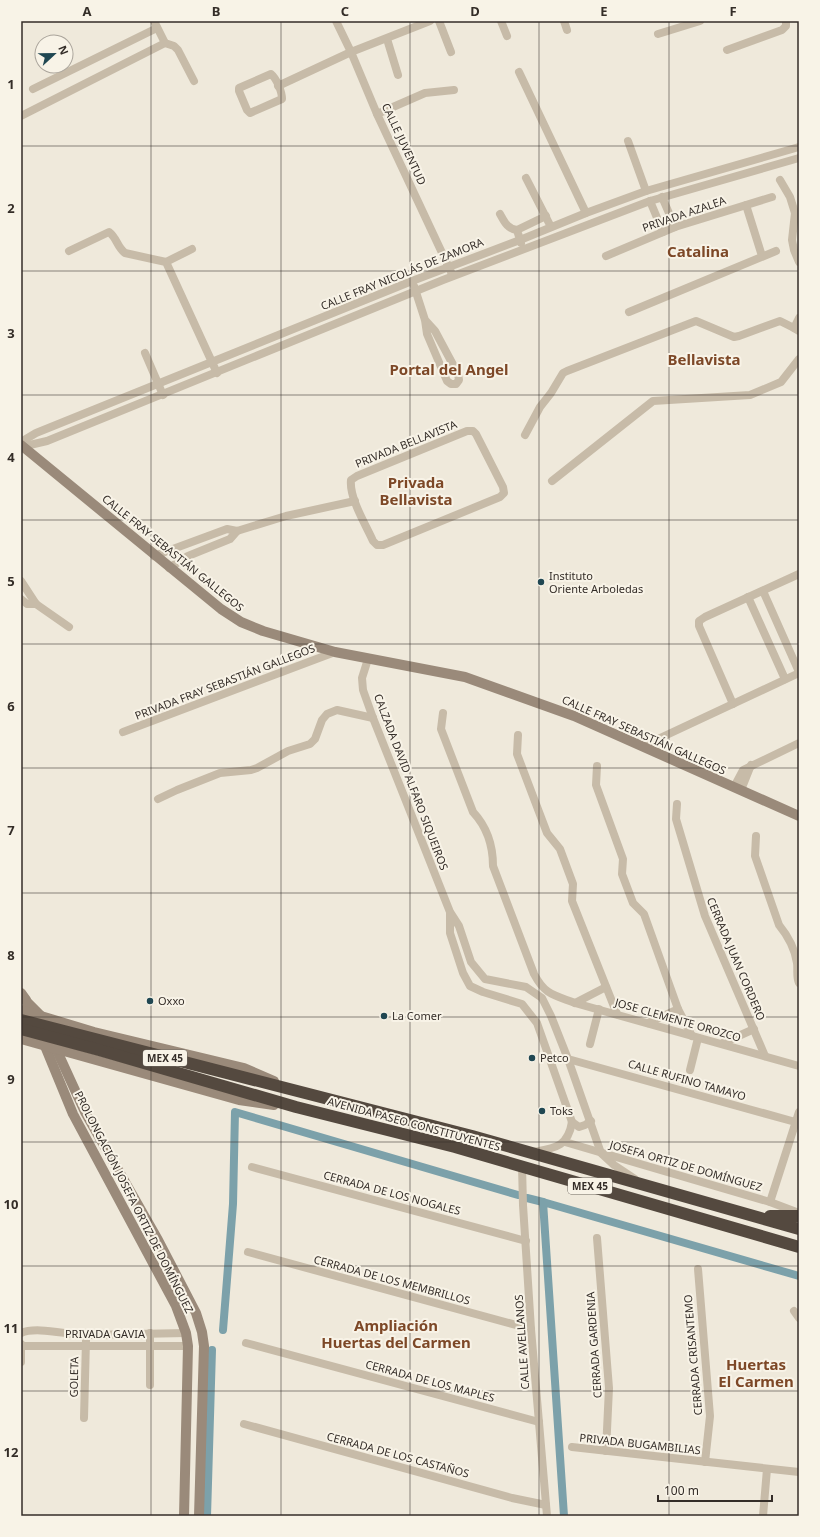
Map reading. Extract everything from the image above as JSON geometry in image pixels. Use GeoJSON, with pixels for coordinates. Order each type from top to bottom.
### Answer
{"type":"FeatureCollection","features":[{"type":"Feature","properties":{"kind":"highway","name":"AVENIDA PASEO CONSTITUYENTES"},"geometry":{"type":"LineString","coordinates":[[24,1014],[231,1074],[530,1152],[799,1228]]}},
{"type":"Feature","properties":{"kind":"highway","name":"AVENIDA PASEO CONSTITUYENTES"},"geometry":{"type":"LineString","coordinates":[[21,1029],[296,1107],[380,1127],[522,1166],[799,1247]]}},
{"type":"Feature","properties":{"kind":"highway"},"geometry":{"type":"LineString","coordinates":[[755,1216],[799,1214]]}},
{"type":"Feature","properties":{"kind":"street","name":"CALLE JUVENTUD"},"geometry":{"type":"LineString","coordinates":[[336,21],[351,52],[377,114],[453,276]]}},
{"type":"Feature","properties":{"kind":"street"},"geometry":{"type":"LineString","coordinates":[[278,86],[351,52],[430,21]]}},
{"type":"Feature","properties":{"kind":"street"},"geometry":{"type":"LineString","coordinates":[[439,21],[451,52]]}},
{"type":"Feature","properties":{"kind":"street"},"geometry":{"type":"LineString","coordinates":[[501,21],[507,36]]}},
{"type":"Feature","properties":{"kind":"street"},"geometry":{"type":"LineString","coordinates":[[564,21],[567,30]]}},
{"type":"Feature","properties":{"kind":"street"},"geometry":{"type":"LineString","coordinates":[[658,34],[700,21]]}},
{"type":"Feature","properties":{"kind":"street"},"geometry":{"type":"LineString","coordinates":[[727,50],[782,30],[786,26],[786,21]]}},
{"type":"Feature","properties":{"kind":"street"},"geometry":{"type":"LineString","coordinates":[[33,89],[156,25],[165,42],[174,46],[178,50],[194,81]]}},
{"type":"Feature","properties":{"kind":"street"},"geometry":{"type":"LineString","coordinates":[[387,39],[398,75]]}},
{"type":"Feature","properties":{"kind":"street"},"geometry":{"type":"LineString","coordinates":[[21,116],[165,42]]}},
{"type":"Feature","properties":{"kind":"street"},"geometry":{"type":"LineString","coordinates":[[518,72],[586,213]]}},
{"type":"Feature","properties":{"kind":"street"},"geometry":{"type":"LineString","coordinates":[[271,74],[274,76],[278,86],[282,99],[253,113],[250,113],[247,110],[239,91],[239,88],[271,74]]}},
{"type":"Feature","properties":{"kind":"street"},"geometry":{"type":"LineString","coordinates":[[377,114],[425,93],[454,90]]}},
{"type":"Feature","properties":{"kind":"street"},"geometry":{"type":"LineString","coordinates":[[628,141],[646,190]]}},
{"type":"Feature","properties":{"kind":"street","name":"CALLE FRAY NICOLÁS DE ZAMORA"},"geometry":{"type":"LineString","coordinates":[[22,445],[36,433],[412,281],[646,190],[799,148]]}},
{"type":"Feature","properties":{"kind":"street","name":"CALLE FRAY NICOLÁS DE ZAMORA"},"geometry":{"type":"LineString","coordinates":[[22,445],[47,441],[453,276],[650,201],[799,158]]}},
{"type":"Feature","properties":{"kind":"street"},"geometry":{"type":"LineString","coordinates":[[526,178],[551,227]]}},
{"type":"Feature","properties":{"kind":"street"},"geometry":{"type":"LineString","coordinates":[[780,180],[790,197],[795,213],[792,245],[799,262]]}},
{"type":"Feature","properties":{"kind":"street"},"geometry":{"type":"LineString","coordinates":[[631,196],[636,207]]}},
{"type":"Feature","properties":{"kind":"street"},"geometry":{"type":"LineString","coordinates":[[662,197],[674,227]]}},
{"type":"Feature","properties":{"kind":"street","name":"PRIVADA AZALEA"},"geometry":{"type":"LineString","coordinates":[[606,256],[674,227],[772,197]]}},
{"type":"Feature","properties":{"kind":"street"},"geometry":{"type":"LineString","coordinates":[[650,201],[663,232]]}},
{"type":"Feature","properties":{"kind":"street"},"geometry":{"type":"LineString","coordinates":[[746,205],[762,256]]}},
{"type":"Feature","properties":{"kind":"street"},"geometry":{"type":"LineString","coordinates":[[500,214],[511,230],[516,230],[546,216]]}},
{"type":"Feature","properties":{"kind":"street"},"geometry":{"type":"LineString","coordinates":[[516,230],[524,250]]}},
{"type":"Feature","properties":{"kind":"street"},"geometry":{"type":"LineString","coordinates":[[69,251],[109,232],[112,234],[119,249],[125,253],[166,262],[192,248]]}},
{"type":"Feature","properties":{"kind":"street"},"geometry":{"type":"LineString","coordinates":[[629,312],[776,251]]}},
{"type":"Feature","properties":{"kind":"street"},"geometry":{"type":"LineString","coordinates":[[166,262],[217,373]]}},
{"type":"Feature","properties":{"kind":"street"},"geometry":{"type":"LineString","coordinates":[[412,281],[426,320],[427,334],[447,381],[452,384],[456,384],[459,380],[458,374],[435,330],[426,320]]}},
{"type":"Feature","properties":{"kind":"street"},"geometry":{"type":"LineString","coordinates":[[525,435],[540,407],[551,393],[563,373],[566,371],[696,320],[734,336],[738,336],[780,321],[796,329],[799,318]]}},
{"type":"Feature","properties":{"kind":"street"},"geometry":{"type":"LineString","coordinates":[[145,353],[163,395]]}},
{"type":"Feature","properties":{"kind":"street"},"geometry":{"type":"LineString","coordinates":[[552,481],[653,401],[750,395],[781,382],[799,359]]}},
{"type":"Feature","properties":{"kind":"street","name":"PRIVADA BELLAVISTA"},"geometry":{"type":"LineString","coordinates":[[467,431],[473,431],[476,434],[503,487],[504,493],[500,497],[383,546],[377,545],[373,541],[355,501],[351,480],[356,476],[467,431]]}},
{"type":"Feature","properties":{"kind":"street","name":"CALLE FRAY SEBASTIÁN GALLEGOS"},"geometry":{"type":"LineString","coordinates":[[22,445],[154,556],[221,610],[241,622],[263,631],[335,652],[465,677],[574,716],[799,816]]}},
{"type":"Feature","properties":{"kind":"street"},"geometry":{"type":"LineString","coordinates":[[170,568],[188,556],[230,539],[237,531],[286,516],[355,501]]}},
{"type":"Feature","properties":{"kind":"street"},"geometry":{"type":"LineString","coordinates":[[154,556],[226,528],[237,531]]}},
{"type":"Feature","properties":{"kind":"street"},"geometry":{"type":"LineString","coordinates":[[733,704],[699,621],[799,574]]}},
{"type":"Feature","properties":{"kind":"street"},"geometry":{"type":"LineString","coordinates":[[21,581],[36,604],[69,627]]}},
{"type":"Feature","properties":{"kind":"street"},"geometry":{"type":"LineString","coordinates":[[643,746],[799,673],[763,591]]}},
{"type":"Feature","properties":{"kind":"street"},"geometry":{"type":"LineString","coordinates":[[748,597],[785,679]]}},
{"type":"Feature","properties":{"kind":"street"},"geometry":{"type":"LineString","coordinates":[[21,599],[28,604],[36,604]]}},
{"type":"Feature","properties":{"kind":"street","name":"PRIVADA FRAY SEBASTIÁN GALLEGOS"},"geometry":{"type":"LineString","coordinates":[[123,732],[335,652]]}},
{"type":"Feature","properties":{"kind":"street","name":"CALZADA DAVID ALFARO SIQUEIROS"},"geometry":{"type":"LineString","coordinates":[[368,659],[362,678],[363,690],[450,912],[459,926],[471,962],[485,979],[526,988],[542,998],[551,1016],[568,1059],[601,1153]]}},
{"type":"Feature","properties":{"kind":"street"},"geometry":{"type":"LineString","coordinates":[[158,799],[220,773],[257,768],[288,751],[310,744],[315,739],[322,720],[327,714],[337,710],[373,718]]}},
{"type":"Feature","properties":{"kind":"street","name":"JOSE CLEMENTE OROZCO"},"geometry":{"type":"LineString","coordinates":[[443,712],[441,729],[473,812],[481,821],[493,850],[493,866],[534,974],[541,986],[551,994],[575,1003],[798,1065]]}},
{"type":"Feature","properties":{"kind":"street"},"geometry":{"type":"LineString","coordinates":[[518,735],[517,754],[547,833],[560,850],[573,884],[572,900],[617,1014]]}},
{"type":"Feature","properties":{"kind":"street"},"geometry":{"type":"LineString","coordinates":[[737,789],[751,765],[799,743]]}},
{"type":"Feature","properties":{"kind":"street"},"geometry":{"type":"LineString","coordinates":[[597,766],[596,785],[623,859],[622,874],[633,903],[644,914],[678,1009],[695,1037],[690,1070]]}},
{"type":"Feature","properties":{"kind":"street","name":"CERRADA JUAN CORDERO"},"geometry":{"type":"LineString","coordinates":[[677,804],[676,819],[705,916],[765,1056]]}},
{"type":"Feature","properties":{"kind":"street"},"geometry":{"type":"LineString","coordinates":[[756,836],[755,856],[779,925],[786,934],[795,953],[797,978],[799,983]]}},
{"type":"Feature","properties":{"kind":"street","name":"CALZADA DAVID ALFARO SIQUEIROS"},"geometry":{"type":"LineString","coordinates":[[450,912],[450,933],[463,973],[470,986],[483,992],[522,1004],[538,1023],[572,1122]]}},
{"type":"Feature","properties":{"kind":"street"},"geometry":{"type":"LineString","coordinates":[[575,1003],[606,987]]}},
{"type":"Feature","properties":{"kind":"street"},"geometry":{"type":"LineString","coordinates":[[23,997],[41,1016]]}},
{"type":"Feature","properties":{"kind":"street","name":"PROLONGACIÓN JOSEFA ORTIZ DE DOMÍNGUEZ"},"geometry":{"type":"LineString","coordinates":[[23,997],[24,1014],[44,1046],[73,1114],[176,1306],[186,1333],[188,1346],[184,1516]]}},
{"type":"Feature","properties":{"kind":"street"},"geometry":{"type":"LineString","coordinates":[[590,1044],[599,1009]]}},
{"type":"Feature","properties":{"kind":"street"},"geometry":{"type":"LineString","coordinates":[[648,1023],[678,1009]]}},
{"type":"Feature","properties":{"kind":"street"},"geometry":{"type":"LineString","coordinates":[[24,1014],[41,1016],[94,1032],[244,1068],[300,1092]]}},
{"type":"Feature","properties":{"kind":"street","name":"PROLONGACIÓN JOSEFA ORTIZ DE DOMÍNGUEZ"},"geometry":{"type":"LineString","coordinates":[[41,1016],[85,1112],[158,1240],[196,1313],[202,1332],[204,1346],[199,1516]]}},
{"type":"Feature","properties":{"kind":"street"},"geometry":{"type":"LineString","coordinates":[[67,1025],[76,1040],[73,1054]]}},
{"type":"Feature","properties":{"kind":"street","name":"CERRADA JUAN CORDERO"},"geometry":{"type":"LineString","coordinates":[[722,1044],[754,1029]]}},
{"type":"Feature","properties":{"kind":"street"},"geometry":{"type":"LineString","coordinates":[[92,1059],[85,1040],[88,1035],[94,1032]]}},
{"type":"Feature","properties":{"kind":"street"},"geometry":{"type":"LineString","coordinates":[[21,1040],[239,1100],[296,1107]]}},
{"type":"Feature","properties":{"kind":"street","name":"CALLE RUFINO TAMAYO"},"geometry":{"type":"LineString","coordinates":[[568,1059],[798,1123]]}},
{"type":"Feature","properties":{"kind":"street"},"geometry":{"type":"LineString","coordinates":[[73,1114],[78,1111],[85,1112]]}},
{"type":"Feature","properties":{"kind":"street"},"geometry":{"type":"LineString","coordinates":[[770,1202],[798,1123],[799,1112]]}},
{"type":"Feature","properties":{"kind":"street"},"geometry":{"type":"LineString","coordinates":[[572,1122],[579,1127],[591,1121]]}},
{"type":"Feature","properties":{"kind":"street"},"geometry":{"type":"LineString","coordinates":[[530,1152],[551,1149],[565,1142],[571,1133],[572,1122]]}},
{"type":"Feature","properties":{"kind":"street","name":"JOSEFA ORTIZ DE DOMÍNGUEZ"},"geometry":{"type":"LineString","coordinates":[[565,1142],[770,1202],[799,1214]]}},
{"type":"Feature","properties":{"kind":"street"},"geometry":{"type":"LineString","coordinates":[[601,1153],[614,1165],[642,1184]]}},
{"type":"Feature","properties":{"kind":"street","name":"CERRADA DE LOS NOGALES"},"geometry":{"type":"LineString","coordinates":[[252,1166],[526,1241]]}},
{"type":"Feature","properties":{"kind":"street","name":"CALLE AVELLANOS"},"geometry":{"type":"LineString","coordinates":[[522,1166],[531,1329],[547,1516]]}},
{"type":"Feature","properties":{"kind":"street","name":"CERRADA GARDENIA"},"geometry":{"type":"LineString","coordinates":[[597,1238],[609,1388],[606,1451]]}},
{"type":"Feature","properties":{"kind":"street","name":"CERRADA DE LOS MEMBRILLOS"},"geometry":{"type":"LineString","coordinates":[[248,1252],[531,1329]]}},
{"type":"Feature","properties":{"kind":"street","name":"CERRADA CRISANTEMO"},"geometry":{"type":"LineString","coordinates":[[698,1269],[710,1416],[706,1462]]}},
{"type":"Feature","properties":{"kind":"street"},"geometry":{"type":"LineString","coordinates":[[794,1310],[799,1318]]}},
{"type":"Feature","properties":{"kind":"street","name":"PRIVADA GAVIA"},"geometry":{"type":"LineString","coordinates":[[21,1333],[27,1331],[86,1335],[186,1333]]}},
{"type":"Feature","properties":{"kind":"street"},"geometry":{"type":"LineString","coordinates":[[150,1333],[150,1385]]}},
{"type":"Feature","properties":{"kind":"street","name":"GOLETA"},"geometry":{"type":"LineString","coordinates":[[84,1418],[86,1335]]}},
{"type":"Feature","properties":{"kind":"street","name":"CERRADA DE LOS MAPLES"},"geometry":{"type":"LineString","coordinates":[[246,1343],[539,1422]]}},
{"type":"Feature","properties":{"kind":"street"},"geometry":{"type":"LineString","coordinates":[[21,1345],[21,1362]]}},
{"type":"Feature","properties":{"kind":"street","name":"PRIVADA GAVIA"},"geometry":{"type":"LineString","coordinates":[[21,1345],[188,1346]]}},
{"type":"Feature","properties":{"kind":"street","name":"CERRADA DE LOS CASTAÑOS"},"geometry":{"type":"LineString","coordinates":[[244,1424],[512,1498],[546,1505]]}},
{"type":"Feature","properties":{"kind":"street","name":"PRIVADA BUGAMBILIAS"},"geometry":{"type":"LineString","coordinates":[[572,1447],[799,1472]]}},
{"type":"Feature","properties":{"kind":"street"},"geometry":{"type":"LineString","coordinates":[[763,1516],[767,1469]]}},
{"type":"Feature","properties":{"kind":"waterway"},"geometry":{"type":"LineString","coordinates":[[223,1330],[233,1204],[235,1112],[518,1195]]}},
{"type":"Feature","properties":{"kind":"waterway"},"geometry":{"type":"LineString","coordinates":[[527,1198],[543,1202]]}},
{"type":"Feature","properties":{"kind":"waterway"},"geometry":{"type":"LineString","coordinates":[[564,1516],[543,1202],[799,1276]]}},
{"type":"Feature","properties":{"kind":"waterway"},"geometry":{"type":"LineString","coordinates":[[207,1516],[212,1350]]}},
{"type":"Feature","properties":{"kind":"place","name":"Instituto Oriente Arboledas"},"geometry":{"type":"Point","coordinates":[541,582]}},
{"type":"Feature","properties":{"kind":"place","name":"Oxxo"},"geometry":{"type":"Point","coordinates":[150,1001]}},
{"type":"Feature","properties":{"kind":"place","name":"La Comer"},"geometry":{"type":"Point","coordinates":[384,1016]}},
{"type":"Feature","properties":{"kind":"place","name":"Petco"},"geometry":{"type":"Point","coordinates":[532,1058]}},
{"type":"Feature","properties":{"kind":"place","name":"Toks"},"geometry":{"type":"Point","coordinates":[542,1111]}},
{"type":"Feature","properties":{"kind":"district","name":"Catalina"},"geometry":{"type":"Point","coordinates":[698,252]}},
{"type":"Feature","properties":{"kind":"district","name":"Bellavista"},"geometry":{"type":"Point","coordinates":[704,360]}},
{"type":"Feature","properties":{"kind":"district","name":"Portal del Angel"},"geometry":{"type":"Point","coordinates":[449,370]}},
{"type":"Feature","properties":{"kind":"district","name":"Privada Bellavista"},"geometry":{"type":"Point","coordinates":[416,492]}},
{"type":"Feature","properties":{"kind":"district","name":"Ampliación Huertas del Carmen"},"geometry":{"type":"Point","coordinates":[396,1334]}},
{"type":"Feature","properties":{"kind":"district","name":"Huertas El Carmen"},"geometry":{"type":"Point","coordinates":[756,1374]}}]}
